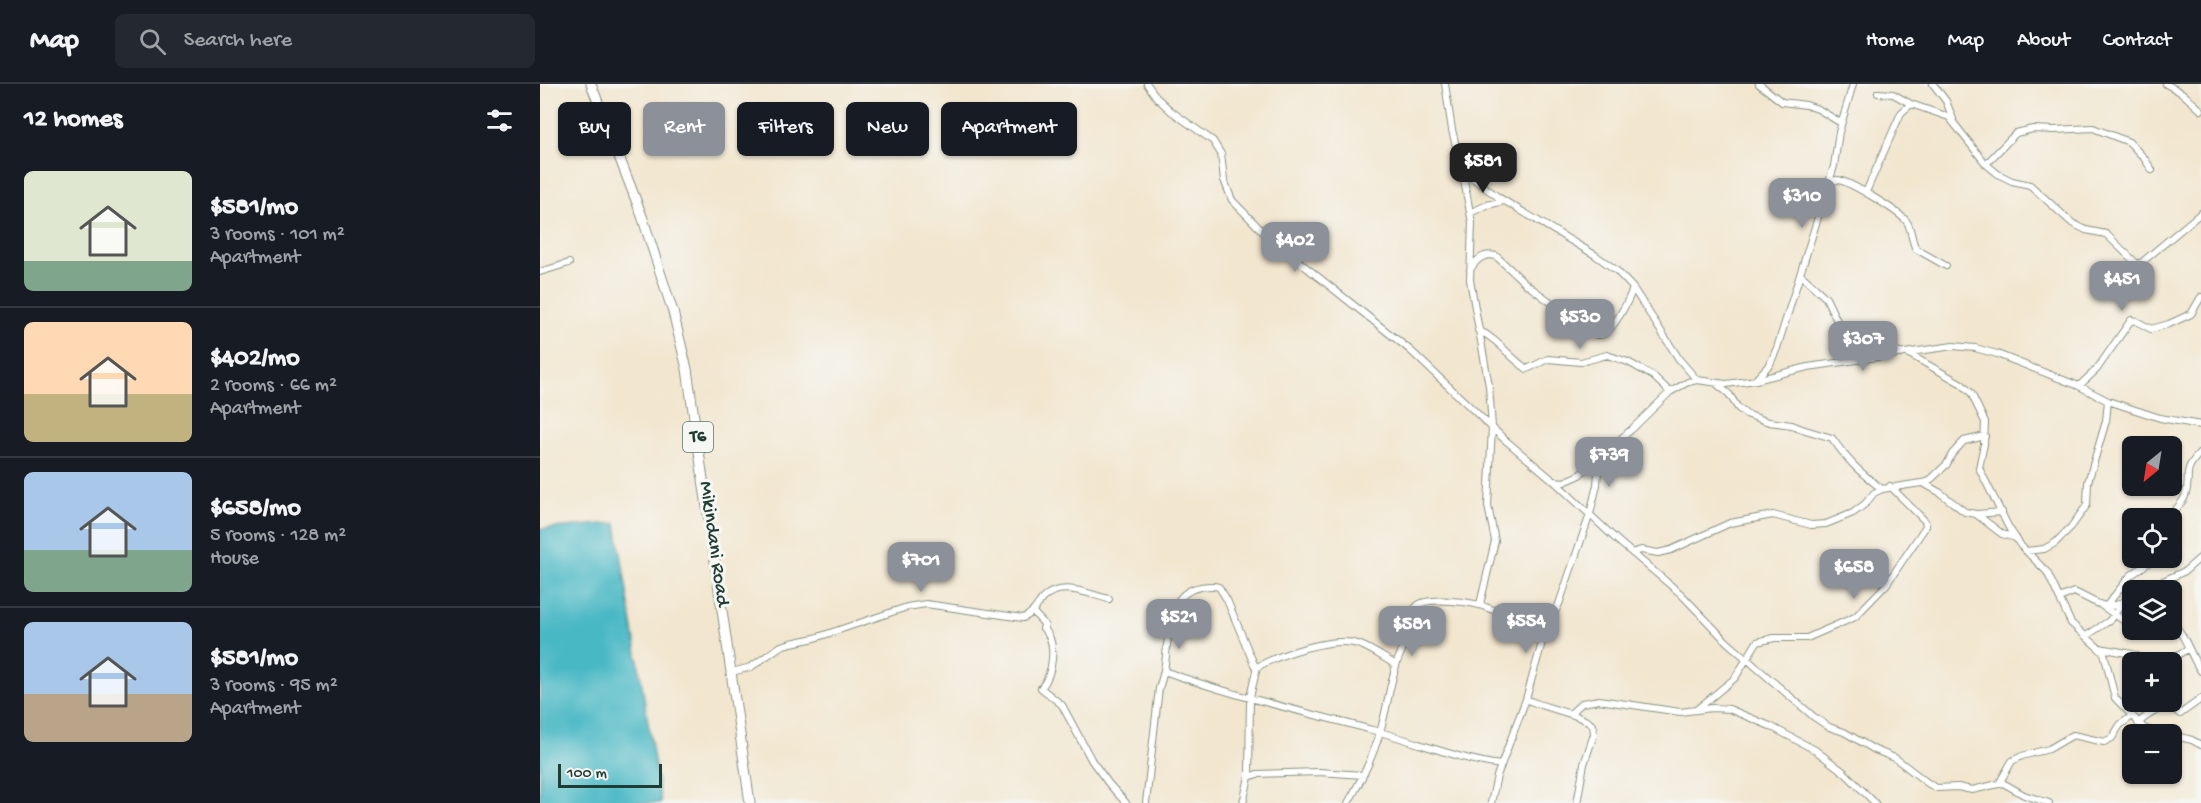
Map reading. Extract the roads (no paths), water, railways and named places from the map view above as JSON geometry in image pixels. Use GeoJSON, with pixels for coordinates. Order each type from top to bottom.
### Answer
{"type":"FeatureCollection","features":[{"type":"Feature","properties":{"kind":"highway","name":"Mikindani Road"},"geometry":{"type":"LineString","coordinates":[[591,84],[642,216],[673,312],[687,369],[750,803]]}},
{"type":"Feature","properties":{"kind":"street"},"geometry":{"type":"LineString","coordinates":[[1147,84],[1157,98],[1171,111],[1213,141],[1221,154],[1228,191],[1250,220],[1268,237],[1410,350],[1492,427],[1681,594],[1713,629],[1824,724],[1895,758],[1937,788],[1958,787],[1972,790],[2000,783],[2024,795],[2049,803]]}},
{"type":"Feature","properties":{"kind":"street"},"geometry":{"type":"LineString","coordinates":[[1445,84],[1454,141],[1472,223],[1470,271],[1489,386],[1492,427],[1488,507],[1495,541],[1480,604]]}},
{"type":"Feature","properties":{"kind":"street"},"geometry":{"type":"LineString","coordinates":[[1758,84],[1782,102],[1818,109],[1841,123]]}},
{"type":"Feature","properties":{"kind":"street"},"geometry":{"type":"LineString","coordinates":[[1756,380],[1770,364],[1778,348],[1834,166],[1841,123],[1853,84]]}},
{"type":"Feature","properties":{"kind":"street"},"geometry":{"type":"LineString","coordinates":[[1933,84],[1946,101],[1954,123]]}},
{"type":"Feature","properties":{"kind":"street"},"geometry":{"type":"LineString","coordinates":[[2166,84],[2182,93],[2201,110]]}},
{"type":"Feature","properties":{"kind":"street"},"geometry":{"type":"LineString","coordinates":[[1878,93],[1893,94],[1911,104],[1946,116],[1986,164],[2006,179],[2030,185],[2078,227],[2106,234],[2137,264],[2201,213]]}},
{"type":"Feature","properties":{"kind":"street"},"geometry":{"type":"LineString","coordinates":[[1866,192],[1901,113],[1911,104]]}},
{"type":"Feature","properties":{"kind":"street"},"geometry":{"type":"LineString","coordinates":[[1986,164],[2016,133],[2033,129],[2093,128],[2129,142],[2152,170]]}},
{"type":"Feature","properties":{"kind":"street"},"geometry":{"type":"LineString","coordinates":[[1462,170],[1504,201],[1616,270],[1633,288],[1685,367],[1697,380]]}},
{"type":"Feature","properties":{"kind":"street"},"geometry":{"type":"LineString","coordinates":[[1829,182],[1841,181],[1866,192],[1904,218],[1910,227],[1913,244],[1919,252],[1946,266]]}},
{"type":"Feature","properties":{"kind":"street"},"geometry":{"type":"LineString","coordinates":[[1470,213],[1487,205],[1504,201]]}},
{"type":"Feature","properties":{"kind":"street"},"geometry":{"type":"LineString","coordinates":[[1470,271],[1479,258],[1486,255],[1496,256],[1552,305],[1594,334],[1599,335],[1603,334],[1624,308],[1633,288]]}},
{"type":"Feature","properties":{"kind":"street"},"geometry":{"type":"LineString","coordinates":[[540,272],[569,263]]}},
{"type":"Feature","properties":{"kind":"street"},"geometry":{"type":"LineString","coordinates":[[1801,275],[1826,298],[1839,325],[1879,341],[1900,354]]}},
{"type":"Feature","properties":{"kind":"street"},"geometry":{"type":"LineString","coordinates":[[2079,386],[2097,369],[2131,320],[2151,329],[2165,326],[2191,314],[2201,297]]}},
{"type":"Feature","properties":{"kind":"street"},"geometry":{"type":"LineString","coordinates":[[1478,330],[1494,338],[1503,350],[1527,369],[1543,359],[1581,362],[1600,355],[1607,355],[1628,362],[1649,373],[1670,392]]}},
{"type":"Feature","properties":{"kind":"street"},"geometry":{"type":"LineString","coordinates":[[1554,481],[1570,481],[1584,471],[1678,386],[1697,380],[1726,384],[1756,380],[1790,370],[1953,346],[1975,348],[2016,361],[2079,386],[2108,401],[2160,418],[2201,425]]}},
{"type":"Feature","properties":{"kind":"street"},"geometry":{"type":"LineString","coordinates":[[1909,354],[1947,375],[1971,393],[1985,422],[1985,436],[1979,468],[2016,538],[2047,572],[2071,623],[2100,648],[2107,658],[2115,698],[2138,723],[2164,709],[2171,708],[2180,714],[2201,699]]}},
{"type":"Feature","properties":{"kind":"street"},"geometry":{"type":"LineString","coordinates":[[1716,383],[1746,414],[1768,422],[1792,424],[1831,437],[1863,476],[1882,489]]}},
{"type":"Feature","properties":{"kind":"street"},"geometry":{"type":"LineString","coordinates":[[2026,550],[2044,549],[2055,543],[2071,527],[2087,505],[2088,482],[2106,421],[2108,401]]}},
{"type":"Feature","properties":{"kind":"street"},"geometry":{"type":"LineString","coordinates":[[1632,552],[1641,550],[1658,553],[1671,550],[1730,523],[1773,515],[1781,515],[1811,525],[1826,524],[1853,513],[1874,493],[1882,489],[1931,480],[1945,467],[1964,441],[1985,436]]}},
{"type":"Feature","properties":{"kind":"street"},"geometry":{"type":"LineString","coordinates":[[2177,508],[2187,492],[2189,466],[2201,452]]}},
{"type":"Feature","properties":{"kind":"street"},"geometry":{"type":"LineString","coordinates":[[1491,803],[1501,765],[1526,699],[1545,632],[1559,604],[1590,514],[1597,485],[1599,457]]}},
{"type":"Feature","properties":{"kind":"street"},"geometry":{"type":"LineString","coordinates":[[1923,483],[1939,492],[1960,510],[1976,514],[2002,512]]}},
{"type":"Feature","properties":{"kind":"street"},"geometry":{"type":"LineString","coordinates":[[1696,710],[1735,678],[1753,646],[1763,639],[1807,638],[1849,620],[1860,613],[1886,585],[1926,526],[1925,521],[1890,486]]}},
{"type":"Feature","properties":{"kind":"street"},"geometry":{"type":"LineString","coordinates":[[1976,514],[2001,534],[2016,538]]}},
{"type":"Feature","properties":{"kind":"street"},"geometry":{"type":"LineString","coordinates":[[2165,580],[2185,571],[2201,557]]}},
{"type":"Feature","properties":{"kind":"street"},"geometry":{"type":"LineString","coordinates":[[2104,605],[2130,576],[2141,568]]}},
{"type":"Feature","properties":{"kind":"street"},"geometry":{"type":"LineString","coordinates":[[1146,803],[1159,688],[1173,609],[1188,590],[1215,585],[1219,587],[1227,600],[1256,669],[1250,697],[1249,777],[1243,803]]}},
{"type":"Feature","properties":{"kind":"street"},"geometry":{"type":"LineString","coordinates":[[732,672],[751,667],[781,646],[823,635],[907,607],[926,604],[1023,618],[1033,612],[1046,595],[1061,589],[1071,589],[1109,599]]}},
{"type":"Feature","properties":{"kind":"street"},"geometry":{"type":"LineString","coordinates":[[2059,598],[2076,592],[2093,603],[2104,605],[2122,603]]}},
{"type":"Feature","properties":{"kind":"street"},"geometry":{"type":"LineString","coordinates":[[1348,803],[1363,775],[1380,732],[1396,666],[1404,646],[1407,626],[1419,604],[1433,600],[1480,604],[1496,611],[1531,620],[1545,632]]}},
{"type":"Feature","properties":{"kind":"street"},"geometry":{"type":"LineString","coordinates":[[2086,636],[2105,624],[2122,604]]}},
{"type":"Feature","properties":{"kind":"street"},"geometry":{"type":"LineString","coordinates":[[2104,605],[2122,620]]}},
{"type":"Feature","properties":{"kind":"street"},"geometry":{"type":"LineString","coordinates":[[1033,612],[1045,625],[1043,628],[1047,632],[1051,651],[1052,667],[1041,688],[1062,705],[1092,761],[1126,803]]}},
{"type":"Feature","properties":{"kind":"street"},"geometry":{"type":"LineString","coordinates":[[2182,635],[2201,670]]}},
{"type":"Feature","properties":{"kind":"street"},"geometry":{"type":"LineString","coordinates":[[1256,669],[1281,656],[1335,642],[1357,644],[1396,666]]}},
{"type":"Feature","properties":{"kind":"street"},"geometry":{"type":"LineString","coordinates":[[2100,648],[2124,652]]}},
{"type":"Feature","properties":{"kind":"street"},"geometry":{"type":"LineString","coordinates":[[2182,652],[2188,649]]}},
{"type":"Feature","properties":{"kind":"street"},"geometry":{"type":"LineString","coordinates":[[1164,670],[1197,683],[1380,732],[1474,760],[1501,765]]}},
{"type":"Feature","properties":{"kind":"street"},"geometry":{"type":"LineString","coordinates":[[1526,699],[1589,722],[1594,730],[1576,803]]}},
{"type":"Feature","properties":{"kind":"street"},"geometry":{"type":"LineString","coordinates":[[1570,714],[1582,703],[1599,700],[1680,712],[1729,709],[1753,718],[1826,757],[1875,803]]}},
{"type":"Feature","properties":{"kind":"street"},"geometry":{"type":"LineString","coordinates":[[2000,783],[2009,764],[2016,758],[2049,749],[2073,735],[2104,742],[2112,738],[2120,725],[2132,716]]}},
{"type":"Feature","properties":{"kind":"street"},"geometry":{"type":"LineString","coordinates":[[2182,738],[2192,740],[2201,746]]}},
{"type":"Feature","properties":{"kind":"street"},"geometry":{"type":"LineString","coordinates":[[1249,777],[1257,774],[1319,772],[1363,775]]}},
{"type":"Feature","properties":{"kind":"water"},"geometry":{"type":"Polygon","coordinates":[[[616,523],[661,803],[540,803],[540,529],[616,523]]]}}]}
